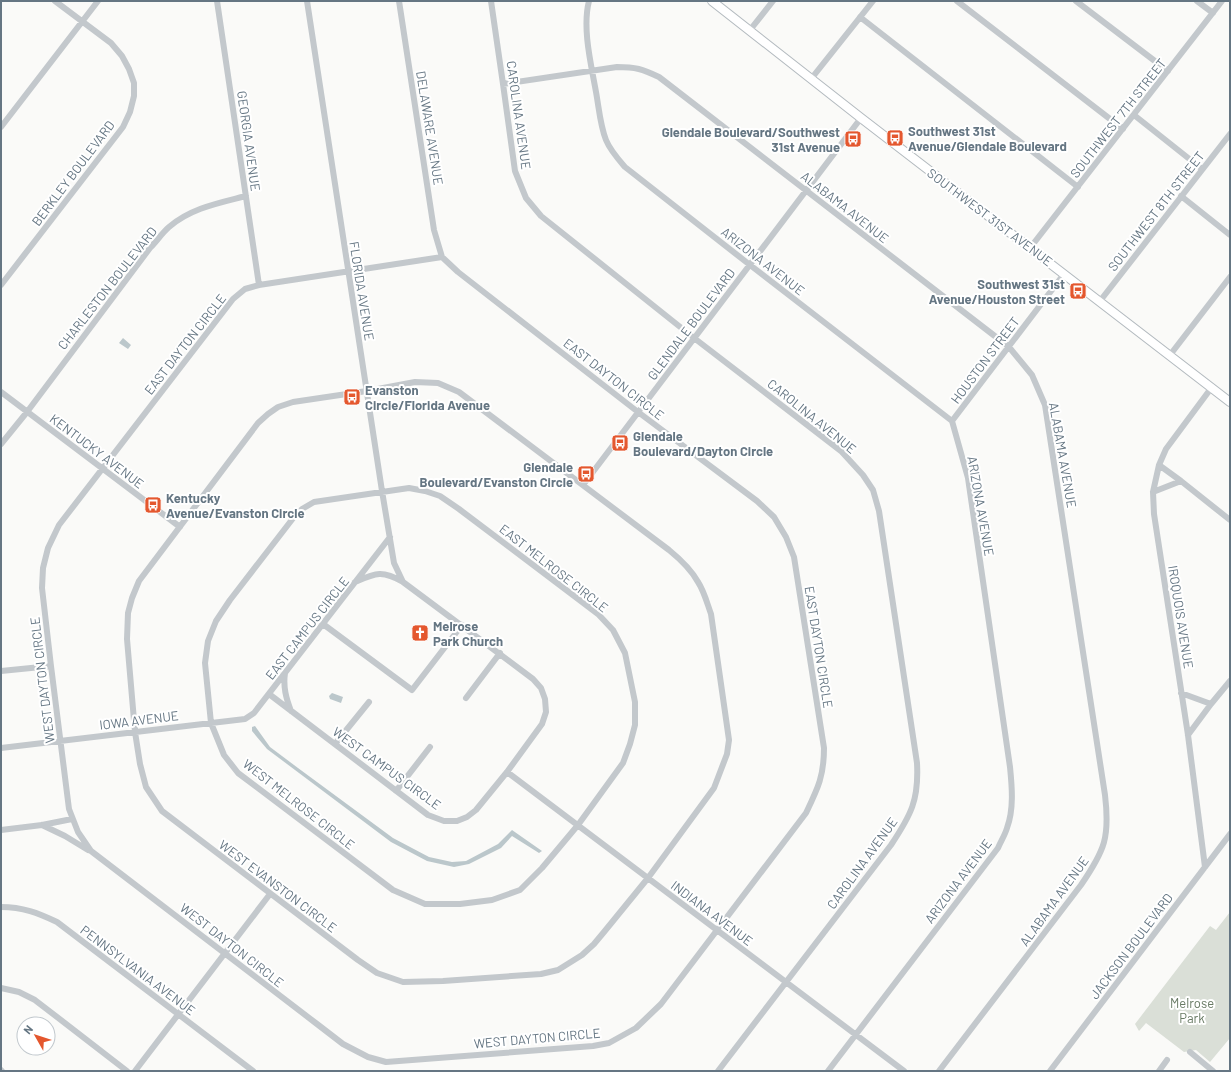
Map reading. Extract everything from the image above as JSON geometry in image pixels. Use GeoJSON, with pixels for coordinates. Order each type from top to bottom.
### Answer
{"type":"FeatureCollection","features":[{"type":"Feature","properties":{"kind":"main road","name":"SOUTHWEST 31ST AVENUE"},"geometry":{"type":"LineString","coordinates":[[712,1],[861,118],[1230,402]]}},
{"type":"Feature","properties":{"kind":"street","name":"BERKLEY BOULEVARD"},"geometry":{"type":"LineString","coordinates":[[1,285],[123,127],[130,112],[134,96],[134,83],[122,56],[111,43],[55,1]]}},
{"type":"Feature","properties":{"kind":"street"},"geometry":{"type":"LineString","coordinates":[[1,127],[98,1]]}},
{"type":"Feature","properties":{"kind":"street","name":"GEORGIA AVENUE"},"geometry":{"type":"LineString","coordinates":[[217,1],[258,285]]}},
{"type":"Feature","properties":{"kind":"street","name":"FLORIDA AVENUE"},"geometry":{"type":"LineString","coordinates":[[307,1],[382,491],[394,563],[403,582]]}},
{"type":"Feature","properties":{"kind":"street","name":"DELAWARE AVENUE"},"geometry":{"type":"LineString","coordinates":[[399,1],[434,230],[442,257]]}},
{"type":"Feature","properties":{"kind":"street","name":"CAROLINA AVENUE"},"geometry":{"type":"LineString","coordinates":[[491,1],[504,84],[515,171],[526,198],[541,216],[694,338],[841,451],[863,475],[873,490],[879,511],[917,763],[917,793],[913,808],[906,823],[891,845],[786,982]]}},
{"type":"Feature","properties":{"kind":"street","name":"ARIZONA AVENUE"},"geometry":{"type":"LineString","coordinates":[[589,1],[586,12],[586,26],[592,71],[606,141],[614,154],[625,167],[952,422],[968,478],[1010,767],[1012,807],[1008,826],[998,848],[828,1071]]}},
{"type":"Feature","properties":{"kind":"street"},"geometry":{"type":"LineString","coordinates":[[750,30],[773,1]]}},
{"type":"Feature","properties":{"kind":"street"},"geometry":{"type":"LineString","coordinates":[[811,79],[873,1]]}},
{"type":"Feature","properties":{"kind":"street"},"geometry":{"type":"LineString","coordinates":[[957,1],[1123,129]]}},
{"type":"Feature","properties":{"kind":"street"},"geometry":{"type":"LineString","coordinates":[[1076,1],[1168,71]]}},
{"type":"Feature","properties":{"kind":"street"},"geometry":{"type":"LineString","coordinates":[[1196,1],[1213,13]]}},
{"type":"Feature","properties":{"kind":"street","name":"SOUTHWEST 7TH STREET"},"geometry":{"type":"LineString","coordinates":[[1030,248],[1222,1]]}},
{"type":"Feature","properties":{"kind":"street"},"geometry":{"type":"LineString","coordinates":[[860,17],[1078,187]]}},
{"type":"Feature","properties":{"kind":"street","name":"ALABAMA AVENUE"},"geometry":{"type":"LineString","coordinates":[[504,84],[617,67],[632,67],[647,71],[660,77],[1009,347],[1032,375],[1045,405],[1105,795],[1107,828],[1100,854],[1081,885],[939,1071]]}},
{"type":"Feature","properties":{"kind":"street"},"geometry":{"type":"LineString","coordinates":[[1134,115],[1202,169]]}},
{"type":"Feature","properties":{"kind":"street","name":"GLENDALE BOULEVARD"},"geometry":{"type":"LineString","coordinates":[[583,486],[861,118]]}},
{"type":"Feature","properties":{"kind":"street","name":"SOUTHWEST 8TH STREET"},"geometry":{"type":"LineString","coordinates":[[1100,301],[1230,134]]}},
{"type":"Feature","properties":{"kind":"street","name":"CHARLESTON BOULEVARD"},"geometry":{"type":"LineString","coordinates":[[1,444],[27,412],[150,248],[169,227],[184,216],[205,207],[246,196]]}},
{"type":"Feature","properties":{"kind":"street"},"geometry":{"type":"LineString","coordinates":[[1181,196],[1230,235]]}},
{"type":"Feature","properties":{"kind":"street","name":"EAST DAYTON CIRCLE"},"geometry":{"type":"LineString","coordinates":[[103,469],[233,299],[245,289],[258,285],[442,257],[458,272],[638,412],[758,501],[774,517],[786,537],[794,557],[824,748],[824,765],[821,780],[806,813],[716,930]]}},
{"type":"Feature","properties":{"kind":"street","name":"HOUSTON STREET"},"geometry":{"type":"LineString","coordinates":[[952,422],[1064,274]]}},
{"type":"Feature","properties":{"kind":"street"},"geometry":{"type":"LineString","coordinates":[[1170,355],[1230,277]]}},
{"type":"Feature","properties":{"kind":"street","name":"WEST EVANSTON CIRCLE"},"geometry":{"type":"LineString","coordinates":[[415,382],[438,383],[459,392],[680,559],[698,582],[705,595],[711,614],[729,740],[727,754],[714,788],[648,878],[594,944],[582,955],[558,970],[541,974],[443,981],[403,982],[377,973],[270,894],[162,811],[146,787],[140,764],[135,732],[127,639],[128,614],[132,598],[139,581],[258,423],[268,414],[278,407],[293,402],[367,391],[415,382]]}},
{"type":"Feature","properties":{"kind":"street","name":"IROQUOIS AVENUE"},"geometry":{"type":"LineString","coordinates":[[1205,867],[1188,735],[1154,514],[1153,492],[1159,465],[1166,449],[1212,387]]}},
{"type":"Feature","properties":{"kind":"street","name":"KENTUCKY AVENUE"},"geometry":{"type":"LineString","coordinates":[[1,392],[180,527]]}},
{"type":"Feature","properties":{"kind":"street"},"geometry":{"type":"LineString","coordinates":[[1159,465],[1230,520]]}},
{"type":"Feature","properties":{"kind":"street","name":"WEST DAYTON CIRCLE"},"geometry":{"type":"LineString","coordinates":[[103,469],[59,524],[48,548],[42,568],[42,588],[51,666],[69,809],[72,819],[78,832],[91,851],[343,1044],[368,1057],[386,1062],[593,1046],[609,1043],[636,1028],[661,1004],[716,930]]}},
{"type":"Feature","properties":{"kind":"street"},"geometry":{"type":"LineString","coordinates":[[1153,492],[1181,481]]}},
{"type":"Feature","properties":{"kind":"street","name":"EAST MELROSE CIRCLE"},"geometry":{"type":"LineString","coordinates":[[302,509],[314,502],[409,488],[440,496],[598,614],[613,630],[626,653],[635,702],[635,725],[623,763],[578,825]]}},
{"type":"Feature","properties":{"kind":"street","name":"WEST MELROSE CIRCLE"},"geometry":{"type":"LineString","coordinates":[[302,509],[294,517],[230,600],[216,621],[208,641],[205,663],[211,723],[224,755],[238,773],[393,890],[425,904],[460,904],[492,900],[520,890],[542,868],[578,825]]}},
{"type":"Feature","properties":{"kind":"street"},"geometry":{"type":"LineString","coordinates":[[355,582],[390,536]]}},
{"type":"Feature","properties":{"kind":"street","name":"EAST CAMPUS CIRCLE"},"geometry":{"type":"LineString","coordinates":[[269,694],[355,582],[370,576],[382,574],[392,575],[500,653],[534,679],[541,688],[545,699],[546,712],[542,724],[507,772]]}},
{"type":"Feature","properties":{"kind":"street"},"geometry":{"type":"LineString","coordinates":[[323,624],[412,690],[462,625]]}},
{"type":"Feature","properties":{"kind":"street"},"geometry":{"type":"LineString","coordinates":[[466,698],[500,653]]}},
{"type":"Feature","properties":{"kind":"street"},"geometry":{"type":"LineString","coordinates":[[1,671],[51,666]]}},
{"type":"Feature","properties":{"kind":"street"},"geometry":{"type":"LineString","coordinates":[[284,674],[286,697],[292,712]]}},
{"type":"Feature","properties":{"kind":"street"},"geometry":{"type":"LineString","coordinates":[[1188,735],[1230,681]]}},
{"type":"Feature","properties":{"kind":"street"},"geometry":{"type":"LineString","coordinates":[[1181,693],[1211,704]]}},
{"type":"Feature","properties":{"kind":"street","name":"IOWA AVENUE"},"geometry":{"type":"LineString","coordinates":[[1,748],[246,719],[254,713],[269,694]]}},
{"type":"Feature","properties":{"kind":"street","name":"WEST CAMPUS CIRCLE"},"geometry":{"type":"LineString","coordinates":[[269,694],[428,815],[436,819],[444,821],[457,821],[467,817],[476,810],[507,772]]}},
{"type":"Feature","properties":{"kind":"street"},"geometry":{"type":"LineString","coordinates":[[335,744],[369,702]]}},
{"type":"Feature","properties":{"kind":"street"},"geometry":{"type":"LineString","coordinates":[[396,791],[430,747]]}},
{"type":"Feature","properties":{"kind":"street","name":"INDIANA AVENUE"},"geometry":{"type":"LineString","coordinates":[[507,772],[904,1071]]}},
{"type":"Feature","properties":{"kind":"street"},"geometry":{"type":"LineString","coordinates":[[1,830],[42,826],[72,819]]}},
{"type":"Feature","properties":{"kind":"street"},"geometry":{"type":"LineString","coordinates":[[42,826],[65,836],[91,851]]}},
{"type":"Feature","properties":{"kind":"street","name":"JACKSON BOULEVARD"},"geometry":{"type":"LineString","coordinates":[[1050,1071],[1230,834]]}},
{"type":"Feature","properties":{"kind":"street"},"geometry":{"type":"LineString","coordinates":[[135,1071],[270,894]]}},
{"type":"Feature","properties":{"kind":"street","name":"PENNSYLVANIA AVENUE"},"geometry":{"type":"LineString","coordinates":[[1,907],[21,908],[57,922],[253,1071]]}},
{"type":"Feature","properties":{"kind":"street"},"geometry":{"type":"LineString","coordinates":[[718,1071],[786,982]]}},
{"type":"Feature","properties":{"kind":"street"},"geometry":{"type":"LineString","coordinates":[[1,988],[19,992],[35,1000],[127,1071]]}},
{"type":"Feature","properties":{"kind":"street"},"geometry":{"type":"LineString","coordinates":[[1190,1052],[1213,1071]]}},
{"type":"Feature","properties":{"kind":"street"},"geometry":{"type":"LineString","coordinates":[[1159,1071],[1167,1060]]}},
{"type":"Feature","properties":{"kind":"green space","name":"Melrose Park"},"geometry":{"type":"Polygon","coordinates":[[[1230,912],[1230,1038],[1210,1062],[1196,1050],[1184,1052],[1146,1023],[1139,1031],[1135,1024],[1210,926],[1216,930],[1230,912]]]}},
{"type":"Feature","properties":{"kind":"shaded area"},"geometry":{"type":"Polygon","coordinates":[[[123,338],[131,345],[128,349],[119,343],[123,338]]]}},
{"type":"Feature","properties":{"kind":"shaded area"},"geometry":{"type":"Polygon","coordinates":[[[332,693],[343,697],[341,703],[330,699],[329,696],[332,693]]]}},
{"type":"Feature","properties":{"kind":"shaded area"},"geometry":{"type":"Polygon","coordinates":[[[255,726],[270,747],[393,838],[429,857],[452,862],[466,861],[498,844],[512,830],[542,851],[539,853],[512,836],[501,848],[469,864],[454,867],[427,861],[391,842],[267,749],[252,731],[252,727],[255,726]]]}},
{"type":"Feature","properties":{"kind":"place","name":"Southwest 31st Avenue/Glendale Boulevard"},"geometry":{"type":"Point","coordinates":[895,138]}},
{"type":"Feature","properties":{"kind":"place","name":"Glendale Boulevard/Southwest 31st Avenue"},"geometry":{"type":"Point","coordinates":[853,139]}},
{"type":"Feature","properties":{"kind":"place","name":"Southwest 31st Avenue/Houston Street"},"geometry":{"type":"Point","coordinates":[1078,291]}},
{"type":"Feature","properties":{"kind":"place","name":"Evanston Circle/Florida Avenue"},"geometry":{"type":"Point","coordinates":[352,397]}},
{"type":"Feature","properties":{"kind":"place","name":"Glendale Boulevard/Dayton Circle"},"geometry":{"type":"Point","coordinates":[620,443]}},
{"type":"Feature","properties":{"kind":"place","name":"Glendale Boulevard/Evanston Circle"},"geometry":{"type":"Point","coordinates":[586,474]}},
{"type":"Feature","properties":{"kind":"place","name":"Kentucky Avenue/Evanston Circle"},"geometry":{"type":"Point","coordinates":[153,505]}},
{"type":"Feature","properties":{"kind":"place","name":"Melrose Park Church"},"geometry":{"type":"Point","coordinates":[420,633]}}]}
